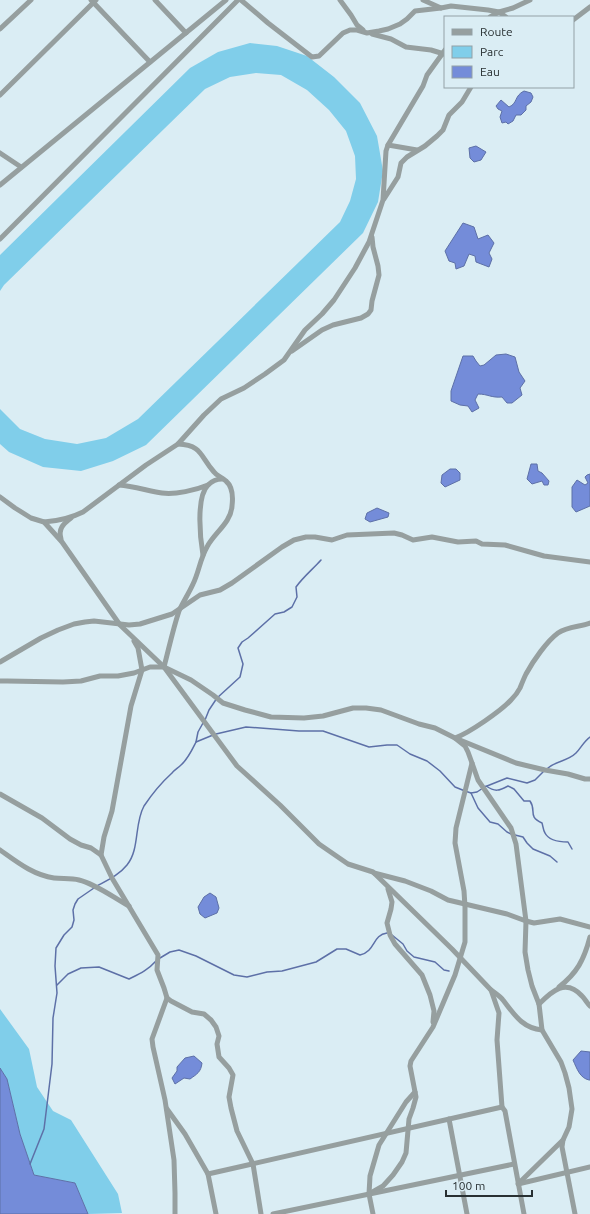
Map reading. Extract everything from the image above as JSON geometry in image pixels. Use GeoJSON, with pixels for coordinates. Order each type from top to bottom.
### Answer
{"type":"FeatureCollection","features":[{"type":"Feature","properties":{"kind":"street"},"geometry":{"type":"LineString","coordinates":[[0,29],[31,0]]}},
{"type":"Feature","properties":{"kind":"street"},"geometry":{"type":"LineString","coordinates":[[155,0],[186,33]]}},
{"type":"Feature","properties":{"kind":"street"},"geometry":{"type":"LineString","coordinates":[[0,185],[226,0]]}},
{"type":"Feature","properties":{"kind":"street"},"geometry":{"type":"LineString","coordinates":[[0,239],[240,0],[312,57],[319,56],[343,33],[350,30],[357,30],[391,39],[406,47],[444,52],[427,75],[423,86],[388,144],[386,151],[383,200]]}},
{"type":"Feature","properties":{"kind":"street"},"geometry":{"type":"LineString","coordinates":[[340,0],[352,15],[357,25],[367,33],[388,29],[400,24],[415,11],[451,6],[499,12],[505,16]]}},
{"type":"Feature","properties":{"kind":"street"},"geometry":{"type":"LineString","coordinates":[[423,0],[441,8]]}},
{"type":"Feature","properties":{"kind":"street"},"geometry":{"type":"LineString","coordinates":[[492,16],[530,0]]}},
{"type":"Feature","properties":{"kind":"street"},"geometry":{"type":"LineString","coordinates":[[0,95],[93,1],[150,62]]}},
{"type":"Feature","properties":{"kind":"street"},"geometry":{"type":"LineString","coordinates":[[574,19],[590,7]]}},
{"type":"Feature","properties":{"kind":"street"},"geometry":{"type":"LineString","coordinates":[[62,542],[60,530],[63,524],[93,505],[178,444],[221,399],[244,388],[284,360],[305,330],[334,300],[355,268],[371,236],[383,200],[398,177],[401,163],[407,157],[425,146],[443,130],[449,115],[462,102],[470,88]]}},
{"type":"Feature","properties":{"kind":"street"},"geometry":{"type":"LineString","coordinates":[[388,144],[417,150]]}},
{"type":"Feature","properties":{"kind":"street"},"geometry":{"type":"LineString","coordinates":[[0,153],[21,167]]}},
{"type":"Feature","properties":{"kind":"street"},"geometry":{"type":"LineString","coordinates":[[289,353],[322,330],[333,325],[361,318],[368,314],[371,310],[379,275],[371,236]]}},
{"type":"Feature","properties":{"kind":"street"},"geometry":{"type":"LineString","coordinates":[[164,667],[180,610],[194,584],[207,546],[228,519],[232,508],[231,488],[226,481],[213,471],[203,455],[195,448],[188,444],[178,444]]}},
{"type":"Feature","properties":{"kind":"street"},"geometry":{"type":"LineString","coordinates":[[119,485],[127,485],[164,493],[192,490],[222,479]]}},
{"type":"Feature","properties":{"kind":"street"},"geometry":{"type":"LineString","coordinates":[[203,556],[200,517],[204,493],[208,485]]}},
{"type":"Feature","properties":{"kind":"street"},"geometry":{"type":"LineString","coordinates":[[0,497],[14,508],[31,518],[44,522],[73,517]]}},
{"type":"Feature","properties":{"kind":"street"},"geometry":{"type":"LineString","coordinates":[[44,522],[62,542],[120,625],[164,667],[237,766],[280,805],[319,844],[348,864],[406,881],[448,900],[507,914],[534,923],[560,918],[590,928]]}},
{"type":"Feature","properties":{"kind":"street"},"geometry":{"type":"LineString","coordinates":[[0,662],[41,638],[74,624],[94,621],[129,626],[172,614],[200,595],[220,590],[232,583],[294,540],[306,537],[332,540],[347,535],[394,533],[413,540],[432,538],[458,542],[476,541],[482,544],[505,545],[544,556],[590,562]]}},
{"type":"Feature","properties":{"kind":"street"},"geometry":{"type":"LineString","coordinates":[[455,738],[497,712],[511,700],[520,688],[527,672],[558,632],[569,627],[590,623]]}},
{"type":"Feature","properties":{"kind":"street"},"geometry":{"type":"LineString","coordinates":[[101,855],[104,838],[112,811],[131,706],[142,670],[138,648],[132,637]]}},
{"type":"Feature","properties":{"kind":"street"},"geometry":{"type":"LineString","coordinates":[[0,681],[81,681],[100,676],[118,676],[150,667],[164,667],[191,680],[223,703],[232,707],[271,717],[304,718],[323,716],[353,708],[381,710],[419,724],[435,728],[455,738],[516,763],[590,779]]}},
{"type":"Feature","properties":{"kind":"street"},"geometry":{"type":"LineString","coordinates":[[455,738],[465,746],[478,780],[511,828],[516,844],[526,921],[525,952],[528,970],[539,1004],[542,1030],[561,1062],[569,1088],[572,1109],[569,1127],[563,1140],[562,1147],[575,1214]]}},
{"type":"Feature","properties":{"kind":"street"},"geometry":{"type":"LineString","coordinates":[[369,1194],[383,1186],[393,1175],[406,1153],[408,1144],[409,1119],[414,1108],[416,1098],[410,1066],[411,1061],[433,1027],[461,959],[465,942],[465,905],[460,866],[454,843],[456,828],[472,763]]}},
{"type":"Feature","properties":{"kind":"street"},"geometry":{"type":"LineString","coordinates":[[0,794],[42,818],[70,839],[91,848],[101,855],[112,878],[158,955],[157,970],[166,998],[152,1039],[166,1109],[174,1160],[175,1214]]}},
{"type":"Feature","properties":{"kind":"street"},"geometry":{"type":"LineString","coordinates":[[0,850],[36,874],[54,878],[79,880],[129,906]]}},
{"type":"Feature","properties":{"kind":"street"},"geometry":{"type":"LineString","coordinates":[[373,872],[491,990],[502,999],[512,1013],[525,1025],[534,1029],[542,1030]]}},
{"type":"Feature","properties":{"kind":"street"},"geometry":{"type":"LineString","coordinates":[[387,887],[392,902],[387,923],[390,935],[395,944],[422,975],[430,995],[434,1011],[433,1027]]}},
{"type":"Feature","properties":{"kind":"street"},"geometry":{"type":"LineString","coordinates":[[539,1004],[549,994],[569,979],[577,969],[590,937]]}},
{"type":"Feature","properties":{"kind":"street"},"geometry":{"type":"LineString","coordinates":[[558,988],[566,986],[572,988],[581,995],[590,1006]]}},
{"type":"Feature","properties":{"kind":"street"},"geometry":{"type":"LineString","coordinates":[[491,990],[499,1013],[497,1040],[502,1107],[506,1110],[514,1164],[524,1214]]}},
{"type":"Feature","properties":{"kind":"street"},"geometry":{"type":"LineString","coordinates":[[166,998],[192,1012],[204,1014],[216,1027],[219,1036],[217,1044],[220,1057],[233,1075],[229,1097],[233,1118],[237,1131],[253,1164],[261,1214]]}},
{"type":"Feature","properties":{"kind":"street"},"geometry":{"type":"LineString","coordinates":[[373,1214],[369,1194],[370,1176],[379,1145],[404,1106],[415,1092]]}},
{"type":"Feature","properties":{"kind":"street"},"geometry":{"type":"LineString","coordinates":[[208,1174],[502,1107]]}},
{"type":"Feature","properties":{"kind":"street"},"geometry":{"type":"LineString","coordinates":[[166,1109],[185,1134],[208,1174],[216,1214]]}},
{"type":"Feature","properties":{"kind":"street"},"geometry":{"type":"LineString","coordinates":[[449,1120],[467,1214]]}},
{"type":"Feature","properties":{"kind":"street"},"geometry":{"type":"LineString","coordinates":[[518,1184],[563,1140]]}},
{"type":"Feature","properties":{"kind":"street"},"geometry":{"type":"LineString","coordinates":[[273,1214],[514,1164]]}},
{"type":"Feature","properties":{"kind":"street"},"geometry":{"type":"LineString","coordinates":[[518,1184],[590,1167]]}},
{"type":"Feature","properties":{"kind":"street"},"geometry":{"type":"LineString","coordinates":[[306,1207],[307,1214]]}},
{"type":"Feature","properties":{"kind":"green space"},"geometry":{"type":"Polygon","coordinates":[[[250,43],[277,46],[307,56],[334,77],[360,103],[377,136],[383,171],[378,202],[363,233],[146,445],[113,461],[81,471],[43,467],[9,452],[0,444],[0,409],[20,429],[45,439],[77,444],[106,438],[138,419],[340,222],[350,201],[356,179],[355,156],[346,131],[329,110],[307,90],[281,75],[256,73],[230,77],[205,89],[4,285],[0,291],[0,255],[190,68],[218,52],[250,43]]]}},
{"type":"Feature","properties":{"kind":"green space"},"geometry":{"type":"Polygon","coordinates":[[[0,1009],[29,1049],[37,1087],[53,1111],[71,1120],[118,1194],[122,1213],[88,1214],[75,1183],[34,1175],[20,1134],[7,1079],[0,1068],[0,1009]]]}},
{"type":"Feature","properties":{"kind":"water"},"geometry":{"type":"Polygon","coordinates":[[[524,91],[531,93],[533,97],[531,102],[526,106],[526,110],[521,115],[516,115],[513,121],[508,124],[506,122],[502,123],[500,117],[502,111],[496,106],[501,100],[509,107],[514,104],[519,95],[524,91]]]}},
{"type":"Feature","properties":{"kind":"water"},"geometry":{"type":"Polygon","coordinates":[[[476,146],[486,152],[481,160],[474,162],[470,158],[469,148],[476,146]]]}},
{"type":"Feature","properties":{"kind":"water"},"geometry":{"type":"Polygon","coordinates":[[[463,223],[474,227],[478,239],[488,235],[494,243],[489,253],[492,259],[489,267],[476,262],[475,256],[469,254],[464,266],[456,269],[455,263],[449,261],[445,251],[463,223]]]}},
{"type":"Feature","properties":{"kind":"water"},"geometry":{"type":"Polygon","coordinates":[[[506,354],[515,357],[519,372],[525,381],[520,388],[522,395],[512,403],[507,403],[502,397],[478,394],[475,400],[479,408],[472,412],[468,406],[460,405],[451,401],[451,391],[463,356],[473,356],[480,366],[484,365],[496,355],[506,354]]]}},
{"type":"Feature","properties":{"kind":"water"},"geometry":{"type":"Polygon","coordinates":[[[531,464],[537,464],[538,471],[542,473],[549,481],[548,485],[544,485],[542,481],[532,484],[527,479],[531,464]]]}},
{"type":"Feature","properties":{"kind":"water"},"geometry":{"type":"Polygon","coordinates":[[[450,469],[456,469],[460,473],[460,480],[445,487],[441,483],[442,475],[450,469]]]}},
{"type":"Feature","properties":{"kind":"water"},"geometry":{"type":"Polygon","coordinates":[[[590,474],[590,506],[576,512],[572,507],[572,487],[577,480],[585,485],[588,483],[585,477],[590,474]]]}},
{"type":"Feature","properties":{"kind":"water"},"geometry":{"type":"Polygon","coordinates":[[[377,508],[389,513],[388,517],[370,522],[365,519],[367,513],[377,508]]]}},
{"type":"Feature","properties":{"kind":"water"},"geometry":{"type":"Polygon","coordinates":[[[210,893],[216,897],[219,908],[217,913],[205,918],[200,914],[198,907],[204,897],[210,893]]]}},
{"type":"Feature","properties":{"kind":"water"},"geometry":{"type":"Polygon","coordinates":[[[581,1051],[590,1052],[590,1080],[581,1075],[573,1060],[581,1051]]]}},
{"type":"Feature","properties":{"kind":"water"},"geometry":{"type":"Polygon","coordinates":[[[194,1056],[202,1063],[200,1071],[190,1079],[184,1078],[175,1084],[172,1078],[177,1071],[177,1067],[185,1058],[194,1056]]]}},
{"type":"Feature","properties":{"kind":"water"},"geometry":{"type":"Polygon","coordinates":[[[0,1068],[7,1079],[20,1134],[34,1175],[75,1183],[88,1214],[0,1214],[0,1068]]]}},
{"type":"Feature","properties":{"kind":"waterway"},"geometry":{"type":"LineString","coordinates":[[205,720],[209,710],[217,698],[240,677],[243,664],[238,648],[242,642],[275,614],[284,612],[292,607],[297,597],[296,587],[321,560]]}},
{"type":"Feature","properties":{"kind":"waterway"},"geometry":{"type":"LineString","coordinates":[[196,742],[198,732],[203,723]]}},
{"type":"Feature","properties":{"kind":"waterway"},"geometry":{"type":"LineString","coordinates":[[216,734],[246,727],[299,731],[323,731],[369,747],[397,745],[410,754],[427,761],[440,771],[455,787],[465,791],[471,793],[477,792],[486,786],[495,790],[508,786],[514,789],[524,801],[530,801],[533,808],[533,816],[542,823],[547,836],[555,840],[568,842],[572,849]]}},
{"type":"Feature","properties":{"kind":"waterway"},"geometry":{"type":"LineString","coordinates":[[97,886],[120,872],[131,859],[134,852],[141,813],[153,793],[186,760],[196,742],[213,735]]}},
{"type":"Feature","properties":{"kind":"waterway"},"geometry":{"type":"LineString","coordinates":[[548,768],[573,756],[590,737]]}},
{"type":"Feature","properties":{"kind":"waterway"},"geometry":{"type":"LineString","coordinates":[[487,786],[507,778],[527,783],[535,780],[543,772]]}},
{"type":"Feature","properties":{"kind":"waterway"},"geometry":{"type":"LineString","coordinates":[[471,793],[478,808],[490,822],[498,824],[511,834]]}},
{"type":"Feature","properties":{"kind":"waterway"},"geometry":{"type":"LineString","coordinates":[[515,835],[523,837],[533,849],[550,856],[557,862]]}},
{"type":"Feature","properties":{"kind":"waterway"},"geometry":{"type":"LineString","coordinates":[[30,1164],[44,1129],[52,1064],[53,1018],[57,993],[55,966],[56,948],[64,935],[72,927],[74,920],[73,910],[78,899],[94,888]]}},
{"type":"Feature","properties":{"kind":"waterway"},"geometry":{"type":"LineString","coordinates":[[160,958],[170,952],[179,950],[196,956],[234,975],[247,977],[267,972],[282,971],[316,962],[337,949],[346,949],[360,955],[369,950],[382,934],[387,933]]}},
{"type":"Feature","properties":{"kind":"waterway"},"geometry":{"type":"LineString","coordinates":[[392,935],[403,944],[407,951],[414,957],[435,962],[444,970],[449,971]]}},
{"type":"Feature","properties":{"kind":"waterway"},"geometry":{"type":"LineString","coordinates":[[57,985],[68,974],[81,968],[99,967],[129,979],[147,969],[156,961]]}}]}
